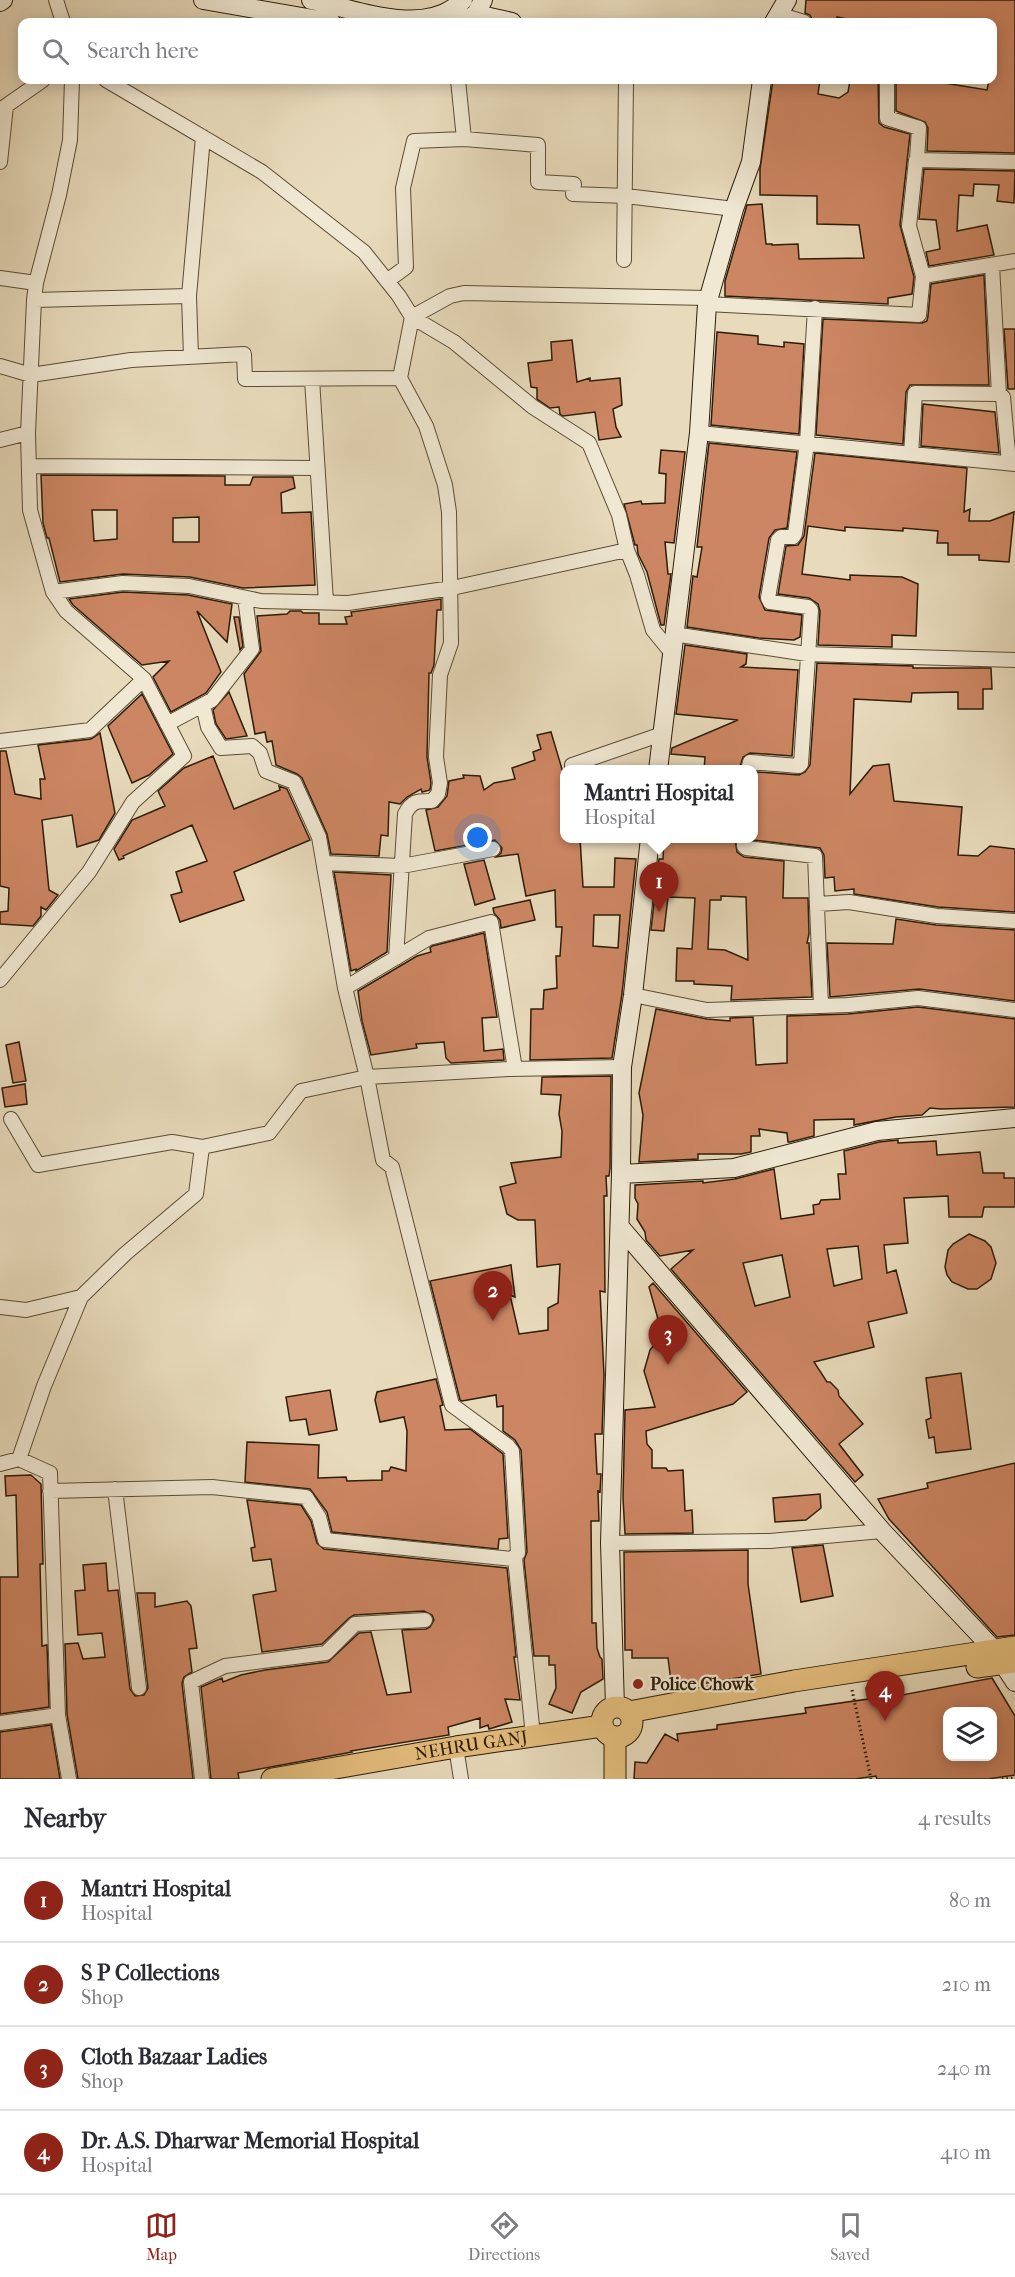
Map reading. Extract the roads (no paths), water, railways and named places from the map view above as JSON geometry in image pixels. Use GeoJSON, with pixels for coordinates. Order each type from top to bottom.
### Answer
{"type":"FeatureCollection","features":[{"type":"Feature","properties":{"kind":"main road"},"geometry":{"type":"LineString","coordinates":[[615,1779],[609,1732],[603,1718],[608,1710],[626,1714],[1009,1661]]}},
{"type":"Feature","properties":{"kind":"main road"},"geometry":{"type":"LineString","coordinates":[[626,1714],[794,1681],[1009,1661]]}},
{"type":"Feature","properties":{"kind":"main road"},"geometry":{"type":"LineString","coordinates":[[609,1732],[624,1737],[630,1731],[626,1714]]}},
{"type":"Feature","properties":{"kind":"main road","name":"NEHRU GANJ"},"geometry":{"type":"LineString","coordinates":[[272,1779],[363,1771],[456,1747],[533,1736],[609,1732]]}},
{"type":"Feature","properties":{"kind":"street"},"geometry":{"type":"LineString","coordinates":[[56,0],[62,18]]}},
{"type":"Feature","properties":{"kind":"street"},"geometry":{"type":"LineString","coordinates":[[203,0],[308,18]]}},
{"type":"Feature","properties":{"kind":"street"},"geometry":{"type":"LineString","coordinates":[[311,0],[359,13],[392,18]]}},
{"type":"Feature","properties":{"kind":"street"},"geometry":{"type":"LineString","coordinates":[[424,18],[446,13],[463,0]]}},
{"type":"Feature","properties":{"kind":"street"},"geometry":{"type":"LineString","coordinates":[[474,12],[497,18]]}},
{"type":"Feature","properties":{"kind":"street"},"geometry":{"type":"LineString","coordinates":[[780,12],[794,18]]}},
{"type":"Feature","properties":{"kind":"street"},"geometry":{"type":"LineString","coordinates":[[0,162],[3,108],[37,84]]}},
{"type":"Feature","properties":{"kind":"street"},"geometry":{"type":"LineString","coordinates":[[0,980],[89,872],[132,802],[184,756],[144,679],[66,611],[53,592],[30,510],[28,434],[34,300],[70,140],[72,84]]}},
{"type":"Feature","properties":{"kind":"street"},"geometry":{"type":"LineString","coordinates":[[113,84],[262,172],[281,186],[364,252],[412,317],[454,342],[533,407],[590,443],[619,515],[627,550],[653,630],[672,643],[807,654],[1015,660]]}},
{"type":"Feature","properties":{"kind":"street"},"geometry":{"type":"LineString","coordinates":[[458,84],[464,139]]}},
{"type":"Feature","properties":{"kind":"street"},"geometry":{"type":"LineString","coordinates":[[624,260],[626,84]]}},
{"type":"Feature","properties":{"kind":"street"},"geometry":{"type":"LineString","coordinates":[[659,765],[699,433],[708,301],[734,209],[751,162],[761,84]]}},
{"type":"Feature","properties":{"kind":"street"},"geometry":{"type":"LineString","coordinates":[[396,958],[405,814],[409,806],[418,801],[432,801],[438,794],[440,783],[436,757],[440,675],[451,643],[452,588],[449,512],[445,485],[426,426],[400,378],[412,317],[450,296],[464,293],[708,301],[919,315],[923,276],[909,226],[919,128],[889,119],[886,115],[888,84]]}},
{"type":"Feature","properties":{"kind":"street"},"geometry":{"type":"LineString","coordinates":[[191,357],[189,296],[203,138]]}},
{"type":"Feature","properties":{"kind":"street"},"geometry":{"type":"LineString","coordinates":[[387,281],[406,267],[403,188],[414,141],[464,139],[538,144],[538,182],[574,184],[573,194],[626,196],[734,209]]}},
{"type":"Feature","properties":{"kind":"street"},"geometry":{"type":"LineString","coordinates":[[917,159],[1015,162]]}},
{"type":"Feature","properties":{"kind":"street"},"geometry":{"type":"LineString","coordinates":[[923,276],[1015,261]]}},
{"type":"Feature","properties":{"kind":"street"},"geometry":{"type":"LineString","coordinates":[[699,433],[1012,463],[1003,397],[999,394],[992,265]]}},
{"type":"Feature","properties":{"kind":"street"},"geometry":{"type":"LineString","coordinates":[[0,278],[36,283]]}},
{"type":"Feature","properties":{"kind":"street"},"geometry":{"type":"LineString","coordinates":[[34,300],[189,296]]}},
{"type":"Feature","properties":{"kind":"street"},"geometry":{"type":"LineString","coordinates":[[749,765],[750,762],[801,764],[810,608],[770,602],[768,598],[778,540],[781,537],[793,537],[795,534],[807,443],[815,308]]}},
{"type":"Feature","properties":{"kind":"street"},"geometry":{"type":"LineString","coordinates":[[0,366],[31,375],[131,360],[244,354],[245,379],[400,378]]}},
{"type":"Feature","properties":{"kind":"street"},"geometry":{"type":"LineString","coordinates":[[312,379],[326,602]]}},
{"type":"Feature","properties":{"kind":"street"},"geometry":{"type":"LineString","coordinates":[[911,454],[915,393],[999,394]]}},
{"type":"Feature","properties":{"kind":"street"},"geometry":{"type":"LineString","coordinates":[[0,440],[28,434]]}},
{"type":"Feature","properties":{"kind":"street"},"geometry":{"type":"LineString","coordinates":[[29,466],[317,468]]}},
{"type":"Feature","properties":{"kind":"street"},"geometry":{"type":"LineString","coordinates":[[53,592],[123,583],[189,586],[261,601],[348,603],[452,588],[627,550]]}},
{"type":"Feature","properties":{"kind":"street"},"geometry":{"type":"LineString","coordinates":[[167,724],[212,700],[252,649],[245,598]]}},
{"type":"Feature","properties":{"kind":"street"},"geometry":{"type":"LineString","coordinates":[[0,741],[90,730],[144,679]]}},
{"type":"Feature","properties":{"kind":"street"},"geometry":{"type":"LineString","coordinates":[[203,705],[208,727],[221,748],[252,746],[260,753],[266,771],[294,782],[318,832],[345,988],[383,1160],[392,1167],[452,1405],[512,1451],[518,1553],[515,1558],[533,1736]]}},
{"type":"Feature","properties":{"kind":"street"},"geometry":{"type":"LineString","coordinates":[[572,765],[662,734]]}},
{"type":"Feature","properties":{"kind":"street"},"geometry":{"type":"LineString","coordinates":[[626,1714],[610,1543],[620,1227],[622,1067],[633,995],[649,843]]}},
{"type":"Feature","properties":{"kind":"street"},"geometry":{"type":"LineString","coordinates":[[744,843],[746,848],[814,855],[821,1006]]}},
{"type":"Feature","properties":{"kind":"street"},"geometry":{"type":"LineString","coordinates":[[324,863],[402,866],[493,849]]}},
{"type":"Feature","properties":{"kind":"street"},"geometry":{"type":"LineString","coordinates":[[818,904],[849,902],[937,916],[1015,921]]}},
{"type":"Feature","properties":{"kind":"street"},"geometry":{"type":"LineString","coordinates":[[345,988],[429,938],[491,922],[515,1069]]}},
{"type":"Feature","properties":{"kind":"street"},"geometry":{"type":"LineString","coordinates":[[633,995],[707,1010],[821,1006],[918,998],[1015,1010]]}},
{"type":"Feature","properties":{"kind":"street"},"geometry":{"type":"LineString","coordinates":[[11,1119],[38,1165],[172,1142],[202,1147],[269,1133],[301,1091],[366,1077],[515,1069],[622,1067]]}},
{"type":"Feature","properties":{"kind":"street"},"geometry":{"type":"LineString","coordinates":[[621,1174],[734,1168],[877,1131],[1015,1118]]}},
{"type":"Feature","properties":{"kind":"street"},"geometry":{"type":"LineString","coordinates":[[19,1459],[44,1386],[81,1297],[124,1254],[196,1194],[202,1147]]}},
{"type":"Feature","properties":{"kind":"street"},"geometry":{"type":"LineString","coordinates":[[620,1227],[882,1531],[1009,1661]]}},
{"type":"Feature","properties":{"kind":"street"},"geometry":{"type":"LineString","coordinates":[[0,1307],[26,1310],[81,1297]]}},
{"type":"Feature","properties":{"kind":"street"},"geometry":{"type":"LineString","coordinates":[[0,1464],[19,1459],[50,1473],[58,1714],[69,1779]]}},
{"type":"Feature","properties":{"kind":"street"},"geometry":{"type":"LineString","coordinates":[[50,1491],[212,1487],[306,1497],[319,1516],[325,1540],[515,1558]]}},
{"type":"Feature","properties":{"kind":"street"},"geometry":{"type":"LineString","coordinates":[[115,1489],[139,1688]]}},
{"type":"Feature","properties":{"kind":"street"},"geometry":{"type":"LineString","coordinates":[[610,1543],[770,1541],[882,1531]]}},
{"type":"Feature","properties":{"kind":"street"},"geometry":{"type":"LineString","coordinates":[[202,1779],[191,1682],[225,1666],[326,1653],[355,1624],[425,1620]]}},
{"type":"Feature","properties":{"kind":"street"},"geometry":{"type":"LineString","coordinates":[[0,1724],[58,1714]]}},
{"type":"Feature","properties":{"kind":"street"},"geometry":{"type":"LineString","coordinates":[[456,1747],[461,1779]]}},
{"type":"Feature","properties":{"kind":"place","name":"Mantri Hospital"},"geometry":{"type":"Point","coordinates":[659,912]}},
{"type":"Feature","properties":{"kind":"place","name":"S P Collections"},"geometry":{"type":"Point","coordinates":[493,1321]}},
{"type":"Feature","properties":{"kind":"place","name":"Cloth Bazaar Ladies"},"geometry":{"type":"Point","coordinates":[668,1365]}},
{"type":"Feature","properties":{"kind":"place","name":"Police Chowk"},"geometry":{"type":"Point","coordinates":[638,1684]}},
{"type":"Feature","properties":{"kind":"place","name":"Dr. A.S. Dharwar Memorial Hospital"},"geometry":{"type":"Point","coordinates":[885,1721]}}]}
